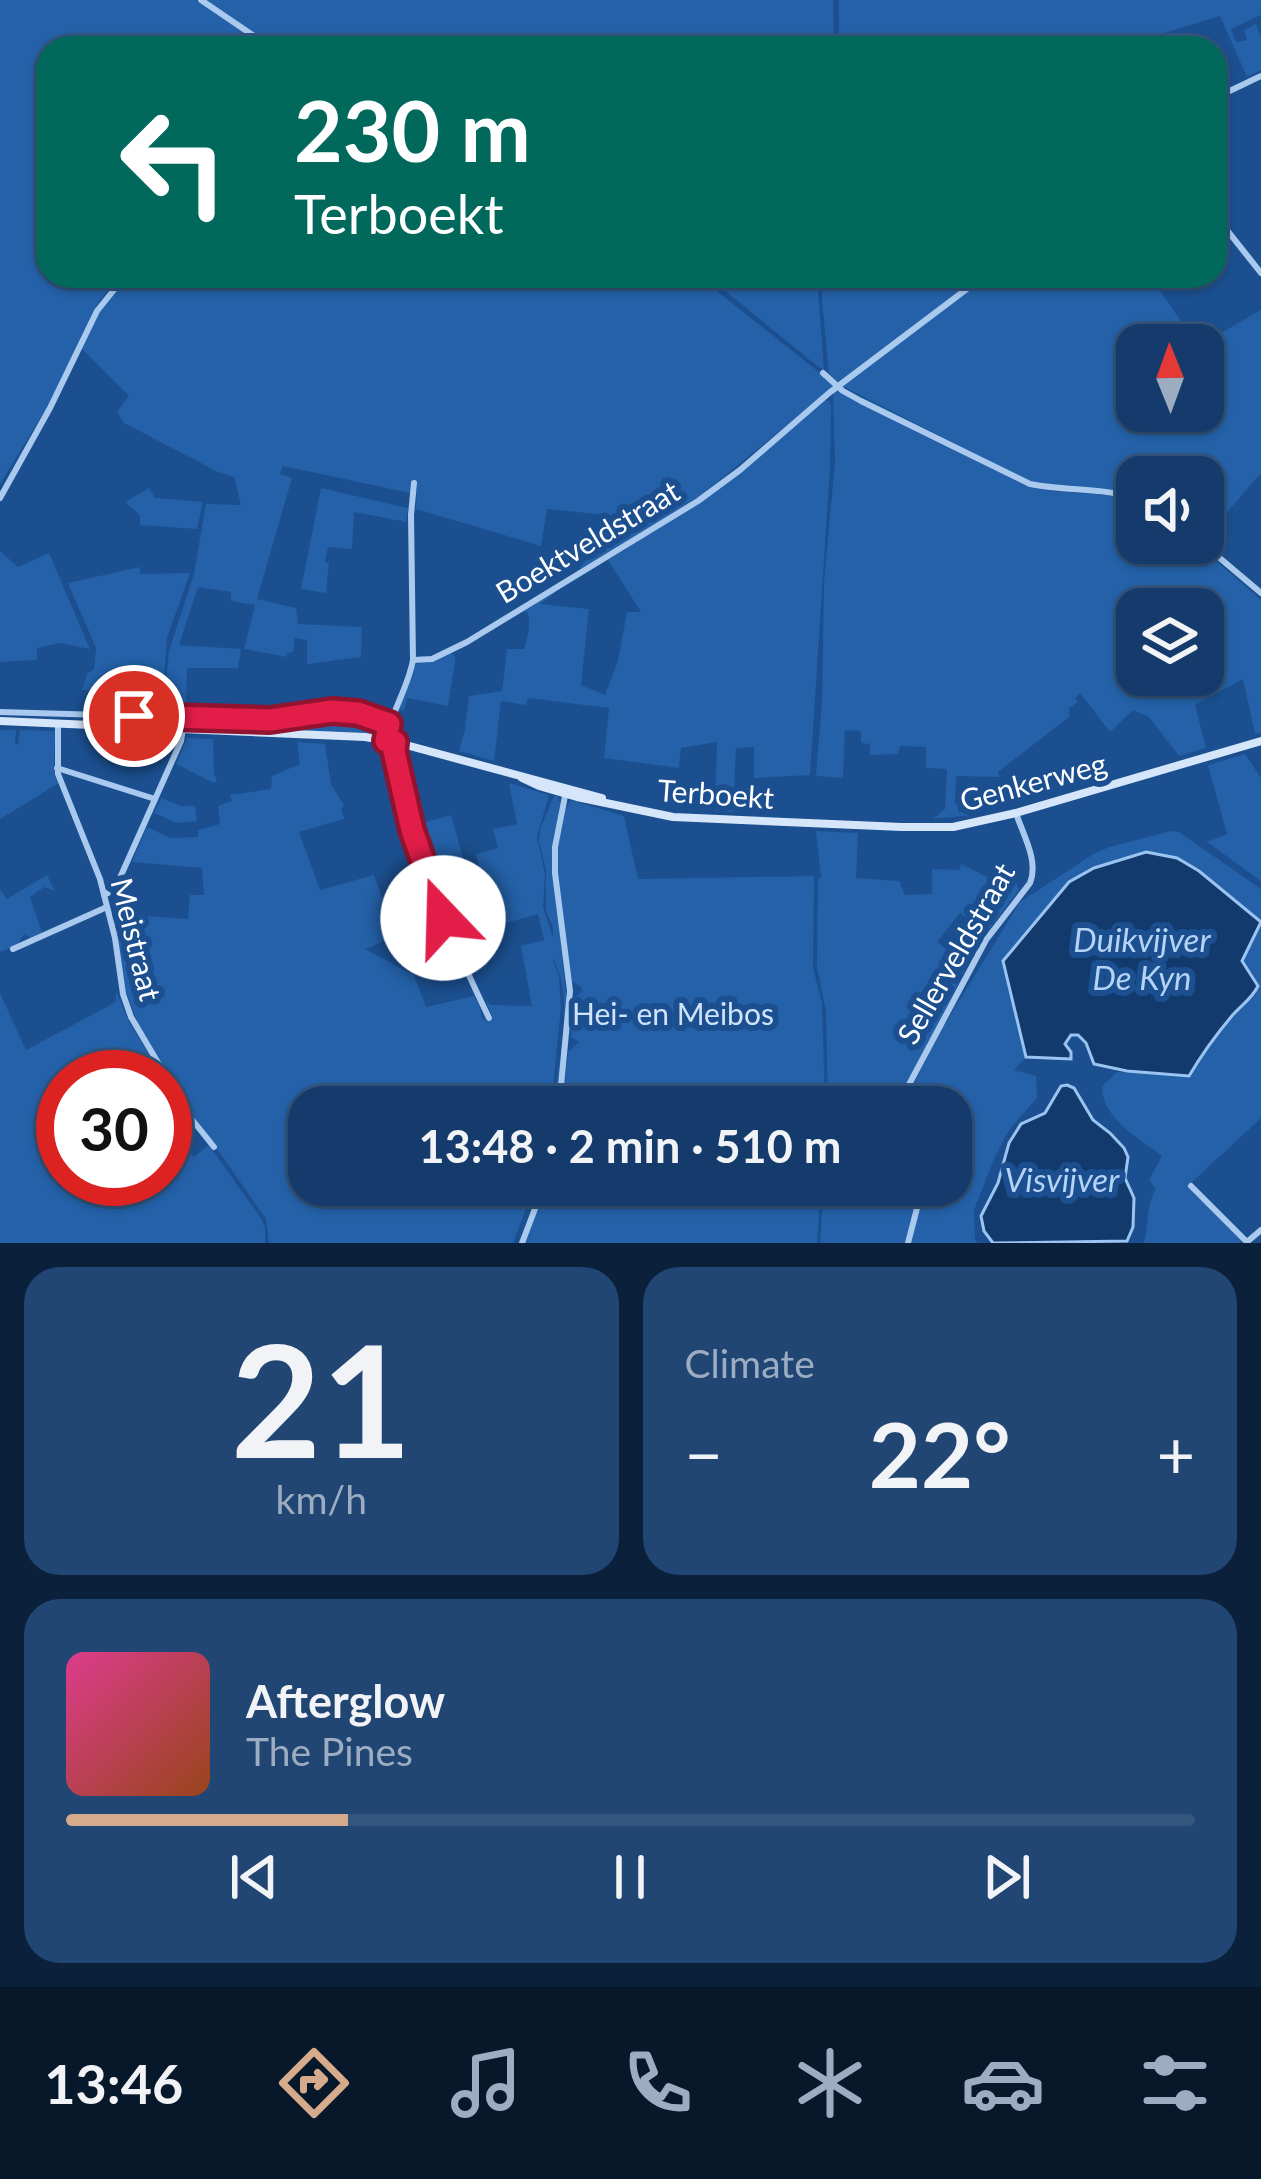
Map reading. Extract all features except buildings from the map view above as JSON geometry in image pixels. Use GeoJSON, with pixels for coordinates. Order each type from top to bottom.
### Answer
{"type":"FeatureCollection","features":[{"type":"Feature","properties":{"kind":"main road","name":"Terboekt"},"geometry":{"type":"LineString","coordinates":[[0,721],[345,736],[390,742],[673,817],[811,824]]}},
{"type":"Feature","properties":{"kind":"main road","name":"Genkerweg"},"geometry":{"type":"LineString","coordinates":[[811,824],[953,827],[1017,817],[1261,741]]}},
{"type":"Feature","properties":{"kind":"street"},"geometry":{"type":"LineString","coordinates":[[201,0],[254,36]]}},
{"type":"Feature","properties":{"kind":"street"},"geometry":{"type":"LineString","coordinates":[[1227,92],[1261,76]]}},
{"type":"Feature","properties":{"kind":"street"},"geometry":{"type":"LineString","coordinates":[[1227,230],[1261,273]]}},
{"type":"Feature","properties":{"kind":"street"},"geometry":{"type":"LineString","coordinates":[[0,498],[97,311],[115,288]]}},
{"type":"Feature","properties":{"kind":"street","name":"Boektveldstraat"},"geometry":{"type":"LineString","coordinates":[[413,660],[432,659],[467,642],[669,520],[740,470],[792,422],[968,288]]}},
{"type":"Feature","properties":{"kind":"street"},"geometry":{"type":"LineString","coordinates":[[823,373],[861,401],[1030,484],[1116,494]]}},
{"type":"Feature","properties":{"kind":"street"},"geometry":{"type":"LineString","coordinates":[[414,483],[413,660],[389,724],[390,742],[421,858],[489,1018]]}},
{"type":"Feature","properties":{"kind":"street"},"geometry":{"type":"LineString","coordinates":[[1224,562],[1261,593]]}},
{"type":"Feature","properties":{"kind":"street"},"geometry":{"type":"LineString","coordinates":[[0,712],[270,720],[332,711],[358,713],[389,724]]}},
{"type":"Feature","properties":{"kind":"street","name":"Meistraat"},"geometry":{"type":"LineString","coordinates":[[58,724],[57,768],[104,896],[123,994],[137,1030],[214,1148]]}},
{"type":"Feature","properties":{"kind":"street"},"geometry":{"type":"LineString","coordinates":[[104,896],[115,889],[183,729]]}},
{"type":"Feature","properties":{"kind":"street"},"geometry":{"type":"LineString","coordinates":[[57,768],[155,799]]}},
{"type":"Feature","properties":{"kind":"street"},"geometry":{"type":"LineString","coordinates":[[562,1086],[570,991],[555,873],[566,790]]}},
{"type":"Feature","properties":{"kind":"street","name":"Sellerveldstraat"},"geometry":{"type":"LineString","coordinates":[[908,1086],[986,940],[1034,874],[1017,817]]}},
{"type":"Feature","properties":{"kind":"street"},"geometry":{"type":"LineString","coordinates":[[13,949],[25,939],[107,907]]}},
{"type":"Feature","properties":{"kind":"street"},"geometry":{"type":"LineString","coordinates":[[570,991],[581,990]]}},
{"type":"Feature","properties":{"kind":"street"},"geometry":{"type":"LineString","coordinates":[[567,1043],[578,1044]]}},
{"type":"Feature","properties":{"kind":"street"},"geometry":{"type":"LineString","coordinates":[[1191,1186],[1246,1242],[1261,1230]]}},
{"type":"Feature","properties":{"kind":"street"},"geometry":{"type":"LineString","coordinates":[[523,1243],[536,1206]]}},
{"type":"Feature","properties":{"kind":"street"},"geometry":{"type":"LineString","coordinates":[[908,1243],[918,1206]]}},
{"type":"Feature","properties":{"kind":"green space"},"geometry":{"type":"Polygon","coordinates":[[[0,0],[196,0],[248,36],[36,36],[36,288],[110,288],[0,484],[0,0]]]}},
{"type":"Feature","properties":{"kind":"green space"},"geometry":{"type":"Polygon","coordinates":[[[206,0],[833,0],[834,36],[255,33],[206,0]]]}},
{"type":"Feature","properties":{"kind":"green space"},"geometry":{"type":"Polygon","coordinates":[[[839,0],[1261,0],[1261,15],[1231,29],[1236,42],[1247,40],[1244,30],[1256,24],[1261,37],[1261,70],[1247,77],[1220,16],[1158,36],[839,36],[839,0]]]}},
{"type":"Feature","properties":{"kind":"green space"},"geometry":{"type":"Polygon","coordinates":[[[118,288],[713,288],[834,387],[700,496],[581,569],[579,565],[640,528],[636,518],[547,509],[541,546],[416,509],[417,485],[411,484],[410,493],[283,466],[280,474],[292,478],[257,599],[296,608],[298,624],[362,627],[361,657],[307,664],[307,640],[295,638],[287,657],[244,649],[255,605],[231,601],[231,592],[198,587],[179,645],[241,649],[238,668],[187,668],[186,715],[163,714],[169,651],[194,574],[206,504],[241,505],[234,477],[124,423],[117,412],[129,396],[81,348],[98,313],[118,288]]]}},
{"type":"Feature","properties":{"kind":"green space"},"geometry":{"type":"Polygon","coordinates":[[[722,288],[818,288],[824,370],[722,288]]]}},
{"type":"Feature","properties":{"kind":"green space"},"geometry":{"type":"Polygon","coordinates":[[[823,288],[1158,288],[1183,324],[1116,324],[1116,432],[1224,432],[1224,331],[1261,310],[1261,473],[1224,516],[1224,456],[1116,456],[1116,492],[1031,482],[846,388],[829,374],[823,288]]]}},
{"type":"Feature","properties":{"kind":"green space"},"geometry":{"type":"Polygon","coordinates":[[[837,390],[1026,486],[1116,496],[1116,564],[1220,564],[1261,600],[1261,733],[1255,734],[1243,679],[1224,689],[1224,588],[1116,588],[1116,696],[1212,696],[1195,705],[1206,748],[1179,756],[1149,717],[1133,710],[1110,732],[1080,693],[1075,698],[1078,702],[1069,708],[1069,717],[998,772],[1000,777],[956,776],[958,812],[972,815],[933,819],[945,809],[947,769],[926,768],[926,747],[900,746],[898,754],[870,755],[870,744],[861,743],[861,731],[845,730],[843,778],[816,776],[824,583],[835,461],[833,395],[837,390]]]}},
{"type":"Feature","properties":{"kind":"green space"},"geometry":{"type":"Polygon","coordinates":[[[824,400],[831,406],[830,468],[810,775],[754,778],[754,747],[736,748],[733,812],[715,811],[717,742],[681,748],[679,768],[604,758],[609,708],[528,698],[526,705],[501,701],[494,761],[459,751],[469,696],[502,691],[507,649],[524,649],[529,625],[527,612],[522,611],[555,591],[540,604],[589,609],[581,685],[605,695],[618,661],[627,612],[641,612],[608,560],[706,498],[824,400]]]}},
{"type":"Feature","properties":{"kind":"green space"},"geometry":{"type":"Polygon","coordinates":[[[149,488],[155,498],[203,502],[197,529],[140,525],[140,515],[125,502],[149,488]]]}},
{"type":"Feature","properties":{"kind":"green space"},"geometry":{"type":"Polygon","coordinates":[[[321,488],[408,508],[406,522],[354,512],[352,549],[328,547],[326,593],[301,589],[321,488]]]}},
{"type":"Feature","properties":{"kind":"green space"},"geometry":{"type":"Polygon","coordinates":[[[0,551],[18,567],[49,553],[90,649],[60,643],[37,648],[37,660],[0,662],[0,551]]]}},
{"type":"Feature","properties":{"kind":"green space"},"geometry":{"type":"Polygon","coordinates":[[[140,567],[140,574],[190,573],[167,638],[164,678],[132,677],[129,693],[82,690],[94,669],[96,648],[68,583],[140,567]]]}},
{"type":"Feature","properties":{"kind":"green space"},"geometry":{"type":"Polygon","coordinates":[[[451,653],[455,661],[448,706],[407,698],[404,711],[398,709],[416,664],[451,653]]]}},
{"type":"Feature","properties":{"kind":"green space"},"geometry":{"type":"Polygon","coordinates":[[[350,713],[386,726],[385,733],[292,730],[311,717],[350,713]]]}},
{"type":"Feature","properties":{"kind":"green space"},"geometry":{"type":"Polygon","coordinates":[[[0,730],[16,730],[18,745],[20,730],[55,731],[54,766],[59,783],[0,819],[0,730]]]}},
{"type":"Feature","properties":{"kind":"green space"},"geometry":{"type":"Polygon","coordinates":[[[187,738],[213,739],[214,783],[176,764],[187,738]]]}},
{"type":"Feature","properties":{"kind":"green space"},"geometry":{"type":"Polygon","coordinates":[[[297,742],[325,744],[331,784],[344,806],[344,819],[299,832],[320,890],[374,875],[396,936],[365,949],[414,975],[426,1007],[474,996],[488,1022],[493,1019],[486,1001],[532,1006],[521,946],[544,940],[538,914],[492,927],[474,882],[482,879],[476,854],[498,848],[493,829],[517,824],[509,783],[549,795],[537,837],[545,874],[543,907],[553,938],[546,911],[546,870],[539,841],[554,796],[558,796],[552,858],[567,1005],[558,1086],[564,1010],[563,990],[559,973],[552,958],[559,976],[561,1007],[553,1086],[288,1086],[288,1206],[527,1206],[513,1243],[269,1243],[266,1219],[192,1113],[192,1050],[152,1050],[140,1029],[125,990],[114,914],[188,919],[190,895],[204,895],[202,868],[132,862],[147,827],[170,838],[198,837],[198,830],[220,824],[218,806],[232,801],[230,795],[271,789],[272,776],[300,764],[297,742]]]}},
{"type":"Feature","properties":{"kind":"green space"},"geometry":{"type":"Polygon","coordinates":[[[1245,754],[1261,778],[1261,881],[1207,842],[1227,834],[1208,765],[1245,754]]]}},
{"type":"Feature","properties":{"kind":"green space"},"geometry":{"type":"Polygon","coordinates":[[[161,798],[195,806],[197,821],[177,823],[154,813],[161,798]]]}},
{"type":"Feature","properties":{"kind":"green space","name":"Hei- en Meibos"},"geometry":{"type":"Polygon","coordinates":[[[571,800],[624,816],[638,879],[814,876],[813,968],[822,1003],[824,1086],[564,1086],[568,1052],[579,1042],[571,1037],[573,998],[582,992],[571,981],[558,887],[562,816],[571,800]]]}},
{"type":"Feature","properties":{"kind":"green space"},"geometry":{"type":"Polygon","coordinates":[[[451,815],[470,883],[437,893],[415,825],[451,815]]]}},
{"type":"Feature","properties":{"kind":"green space"},"geometry":{"type":"Polygon","coordinates":[[[816,831],[858,833],[856,878],[899,881],[905,895],[932,894],[932,869],[960,870],[961,864],[989,878],[1007,860],[1019,890],[987,932],[960,913],[937,942],[968,964],[907,1086],[828,1086],[826,1012],[817,966],[821,877],[816,831]]]}},
{"type":"Feature","properties":{"kind":"green space"},"geometry":{"type":"Polygon","coordinates":[[[1179,832],[1261,889],[1261,1118],[1189,1185],[1241,1243],[1144,1243],[1156,1189],[1149,1180],[1162,1156],[1114,1117],[1103,1097],[1102,1086],[1117,1072],[1189,1076],[1219,1032],[1256,994],[1146,852],[1094,868],[1069,882],[1003,961],[1026,1057],[1014,1070],[1036,1076],[1037,1098],[1009,1130],[994,1159],[974,1210],[978,1243],[820,1243],[823,1206],[972,1206],[972,1086],[913,1086],[1020,902],[1109,847],[1179,832]]]}},
{"type":"Feature","properties":{"kind":"green space"},"geometry":{"type":"Polygon","coordinates":[[[47,875],[55,891],[44,887],[30,897],[42,933],[31,938],[24,934],[17,945],[0,952],[0,889],[7,899],[47,875]]]}},
{"type":"Feature","properties":{"kind":"green space"},"geometry":{"type":"Polygon","coordinates":[[[116,991],[146,1050],[36,1050],[36,1206],[192,1206],[192,1155],[209,1145],[260,1217],[265,1243],[0,1243],[0,993],[26,1050],[116,1002],[116,991]]]}},
{"type":"Feature","properties":{"kind":"green space"},"geometry":{"type":"Polygon","coordinates":[[[538,1206],[820,1206],[817,1243],[525,1243],[538,1206]]]}},
{"type":"Feature","properties":{"kind":"water","name":"Duikvijver De Kyn"},"geometry":{"type":"Polygon","coordinates":[[[1146,852],[1177,858],[1199,871],[1261,922],[1242,961],[1258,986],[1189,1076],[1094,1064],[1078,1035],[1071,1035],[1065,1044],[1071,1059],[1026,1057],[1003,961],[1069,882],[1094,868],[1146,852]]]}},
{"type":"Feature","properties":{"kind":"water","name":"Visvijver"},"geometry":{"type":"Polygon","coordinates":[[[1067,1085],[1128,1157],[1125,1178],[1134,1198],[1133,1227],[1127,1241],[993,1243],[981,1216],[998,1183],[1009,1143],[1021,1124],[1045,1113],[1061,1086],[1067,1085]]]}},
{"type":"Feature","properties":{"kind":"route"},"geometry":{"type":"LineString","coordinates":[[134,716],[270,720],[332,711],[358,713],[389,724],[386,741],[395,742],[412,830],[443,918]]}}]}
